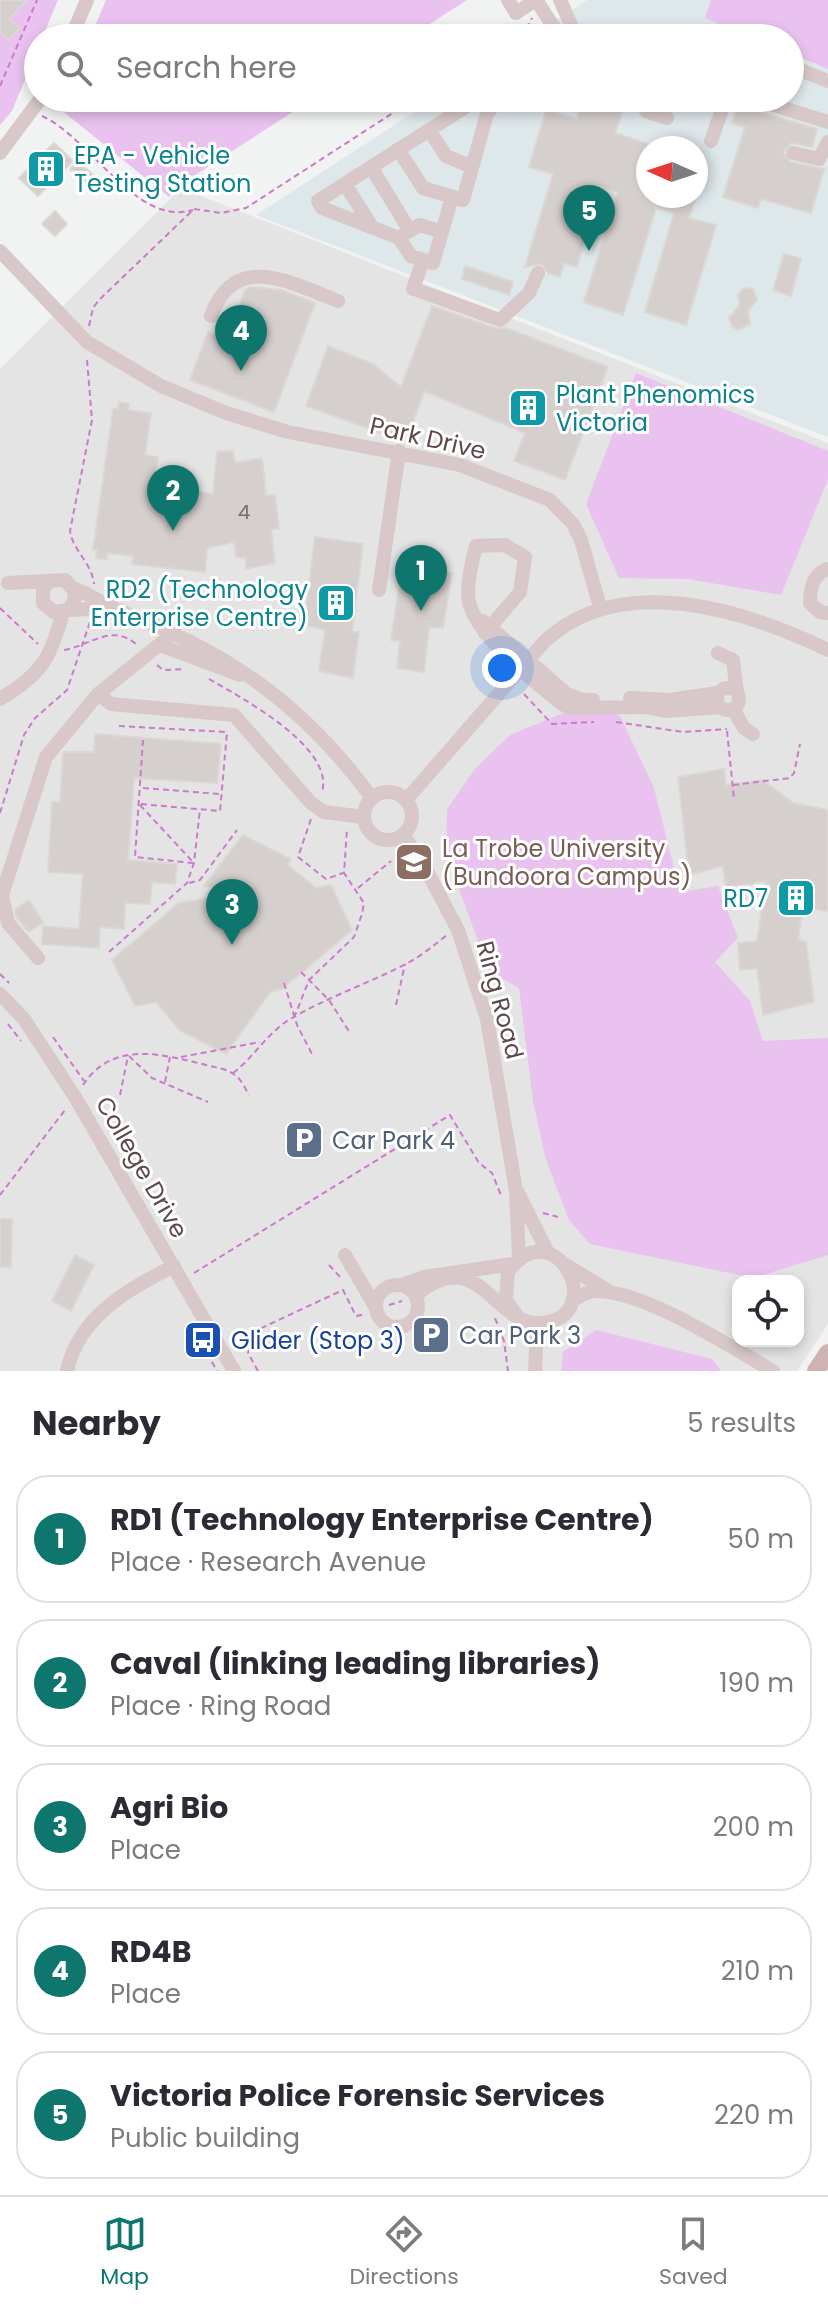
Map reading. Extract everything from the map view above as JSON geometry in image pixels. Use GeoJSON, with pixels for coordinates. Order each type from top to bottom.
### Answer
{"type":"FeatureCollection","features":[{"type":"Feature","properties":{"kind":"main road"},"geometry":{"type":"LineString","coordinates":[[816,1371],[828,1353]]}},
{"type":"Feature","properties":{"kind":"street"},"geometry":{"type":"LineString","coordinates":[[77,24],[87,0]]}},
{"type":"Feature","properties":{"kind":"street"},"geometry":{"type":"LineString","coordinates":[[508,0],[516,13],[536,0],[552,24]]}},
{"type":"Feature","properties":{"kind":"street"},"geometry":{"type":"LineString","coordinates":[[560,0],[571,24]]}},
{"type":"Feature","properties":{"kind":"street"},"geometry":{"type":"LineString","coordinates":[[804,72],[828,81]]}},
{"type":"Feature","properties":{"kind":"street"},"geometry":{"type":"LineString","coordinates":[[0,153],[32,112]]}},
{"type":"Feature","properties":{"kind":"street"},"geometry":{"type":"LineString","coordinates":[[433,229],[419,225],[405,234],[372,227],[322,208],[318,201],[457,112]]}},
{"type":"Feature","properties":{"kind":"street"},"geometry":{"type":"LineString","coordinates":[[398,149],[423,188],[463,200],[488,112]]}},
{"type":"Feature","properties":{"kind":"street"},"geometry":{"type":"LineString","coordinates":[[649,112],[667,118]]}},
{"type":"Feature","properties":{"kind":"street"},"geometry":{"type":"LineString","coordinates":[[711,141],[712,112]]}},
{"type":"Feature","properties":{"kind":"street"},"geometry":{"type":"LineString","coordinates":[[796,112],[828,122]]}},
{"type":"Feature","properties":{"kind":"street"},"geometry":{"type":"LineString","coordinates":[[429,130],[446,156],[472,167]]}},
{"type":"Feature","properties":{"kind":"street"},"geometry":{"type":"LineString","coordinates":[[793,153],[819,159],[828,142]]}},
{"type":"Feature","properties":{"kind":"street"},"geometry":{"type":"LineString","coordinates":[[371,167],[405,234],[411,256],[433,263],[452,197]]}},
{"type":"Feature","properties":{"kind":"street"},"geometry":{"type":"LineString","coordinates":[[345,184],[372,227]]}},
{"type":"Feature","properties":{"kind":"street","name":"Park Drive"},"geometry":{"type":"LineString","coordinates":[[0,251],[87,342],[135,373],[179,393],[288,432],[399,451],[478,470],[550,500],[573,524],[581,540],[600,607]]}},
{"type":"Feature","properties":{"kind":"street"},"geometry":{"type":"LineString","coordinates":[[423,260],[415,289],[497,321],[512,313],[534,285],[538,273]]}},
{"type":"Feature","properties":{"kind":"street"},"geometry":{"type":"LineString","coordinates":[[211,316],[226,289],[252,277],[275,277],[338,301]]}},
{"type":"Feature","properties":{"kind":"street"},"geometry":{"type":"LineString","coordinates":[[379,590],[399,451]]}},
{"type":"Feature","properties":{"kind":"street"},"geometry":{"type":"LineString","coordinates":[[488,630],[521,587],[525,557],[510,547],[476,546],[468,597],[475,618],[488,630],[525,662],[567,694],[583,700],[669,700],[724,705],[753,734]]}},
{"type":"Feature","properties":{"kind":"street"},"geometry":{"type":"LineString","coordinates":[[828,569],[821,571],[810,588],[810,603],[820,612],[828,613]]}},
{"type":"Feature","properties":{"kind":"street"},"geometry":{"type":"LineString","coordinates":[[4,583],[60,579],[114,608],[175,632],[252,678],[325,738],[372,798]]}},
{"type":"Feature","properties":{"kind":"street"},"geometry":{"type":"LineString","coordinates":[[50,581],[43,589],[51,649]]}},
{"type":"Feature","properties":{"kind":"street"},"geometry":{"type":"LineString","coordinates":[[4,583],[54,612],[114,608]]}},
{"type":"Feature","properties":{"kind":"street"},"geometry":{"type":"LineString","coordinates":[[0,699],[38,673],[65,611],[75,597],[73,588]]}},
{"type":"Feature","properties":{"kind":"street"},"geometry":{"type":"LineString","coordinates":[[406,800],[525,662],[560,627],[600,607],[644,603],[708,608],[753,619],[828,650]]}},
{"type":"Feature","properties":{"kind":"street"},"geometry":{"type":"LineString","coordinates":[[38,958],[8,923],[2,905],[3,888],[46,757],[98,694],[175,632]]}},
{"type":"Feature","properties":{"kind":"street"},"geometry":{"type":"LineString","coordinates":[[160,645],[222,670],[252,678]]}},
{"type":"Feature","properties":{"kind":"street"},"geometry":{"type":"LineString","coordinates":[[718,653],[733,660],[737,692],[727,687],[724,705]]}},
{"type":"Feature","properties":{"kind":"street"},"geometry":{"type":"LineString","coordinates":[[98,694],[119,706],[234,715],[311,803],[324,812],[364,817]]}},
{"type":"Feature","properties":{"kind":"street"},"geometry":{"type":"LineString","coordinates":[[385,791],[406,800],[412,822],[403,835],[382,839],[369,831],[364,817],[372,798],[385,791]]}},
{"type":"Feature","properties":{"kind":"street","name":"Ring Road"},"geometry":{"type":"LineString","coordinates":[[403,835],[421,860],[457,928],[487,1019],[516,1191],[522,1211],[548,1253]]}},
{"type":"Feature","properties":{"kind":"street","name":"College Drive"},"geometry":{"type":"LineString","coordinates":[[0,994],[24,1019],[75,1097],[234,1371]]}},
{"type":"Feature","properties":{"kind":"street"},"geometry":{"type":"LineString","coordinates":[[517,1316],[504,1291],[508,1272],[516,1261],[522,1211]]}},
{"type":"Feature","properties":{"kind":"street"},"geometry":{"type":"LineString","coordinates":[[381,1292],[411,1279],[516,1261],[538,1252],[548,1253],[610,1292],[661,1311],[773,1371]]}},
{"type":"Feature","properties":{"kind":"street"},"geometry":{"type":"LineString","coordinates":[[345,1255],[386,1324],[404,1327],[417,1315],[416,1295]]}},
{"type":"Feature","properties":{"kind":"street"},"geometry":{"type":"LineString","coordinates":[[566,1265],[574,1282],[572,1301]]}},
{"type":"Feature","properties":{"kind":"street"},"geometry":{"type":"LineString","coordinates":[[356,1272],[381,1292]]}},
{"type":"Feature","properties":{"kind":"street"},"geometry":{"type":"LineString","coordinates":[[67,1371],[77,1340],[88,1323],[121,1297],[178,1273]]}},
{"type":"Feature","properties":{"kind":"street"},"geometry":{"type":"LineString","coordinates":[[416,1295],[439,1280],[463,1280],[493,1294],[517,1316],[537,1323],[552,1321],[564,1313],[572,1301],[589,1291],[610,1292]]}},
{"type":"Feature","properties":{"kind":"street"},"geometry":{"type":"LineString","coordinates":[[401,1285],[416,1295]]}},
{"type":"Feature","properties":{"kind":"street"},"geometry":{"type":"LineString","coordinates":[[376,1308],[381,1292]]}},
{"type":"Feature","properties":{"kind":"street"},"geometry":{"type":"LineString","coordinates":[[535,1371],[537,1323]]}},
{"type":"Feature","properties":{"kind":"path"},"geometry":{"type":"LineString","coordinates":[[27,24],[37,0]]}},
{"type":"Feature","properties":{"kind":"path"},"geometry":{"type":"LineString","coordinates":[[0,86],[24,30]]}},
{"type":"Feature","properties":{"kind":"path"},"geometry":{"type":"LineString","coordinates":[[32,112],[61,125],[118,182],[143,200],[170,212],[194,209],[221,213],[246,208],[394,112]]}},
{"type":"Feature","properties":{"kind":"path"},"geometry":{"type":"LineString","coordinates":[[94,590],[92,572],[71,542],[70,531],[92,420],[87,342],[93,308],[194,209]]}},
{"type":"Feature","properties":{"kind":"path"},"geometry":{"type":"LineString","coordinates":[[0,608],[35,643],[51,649],[80,646],[114,634],[129,638],[163,670],[196,671]]}},
{"type":"Feature","properties":{"kind":"path"},"geometry":{"type":"LineString","coordinates":[[0,813],[24,735],[35,718],[67,690],[92,615]]}},
{"type":"Feature","properties":{"kind":"path"},"geometry":{"type":"LineString","coordinates":[[203,675],[272,716],[305,748],[324,777],[323,790],[317,798]]}},
{"type":"Feature","properties":{"kind":"path"},"geometry":{"type":"LineString","coordinates":[[524,694],[552,724],[605,721],[683,732],[727,729]]}},
{"type":"Feature","properties":{"kind":"path"},"geometry":{"type":"LineString","coordinates":[[724,705],[734,799]]}},
{"type":"Feature","properties":{"kind":"path"},"geometry":{"type":"LineString","coordinates":[[119,726],[239,733]]}},
{"type":"Feature","properties":{"kind":"path"},"geometry":{"type":"LineString","coordinates":[[140,804],[220,811],[227,732]]}},
{"type":"Feature","properties":{"kind":"path"},"geometry":{"type":"LineString","coordinates":[[143,740],[135,857],[194,863]]}},
{"type":"Feature","properties":{"kind":"path"},"geometry":{"type":"LineString","coordinates":[[733,785],[790,778],[794,773],[800,744]]}},
{"type":"Feature","properties":{"kind":"path"},"geometry":{"type":"LineString","coordinates":[[141,788],[221,794]]}},
{"type":"Feature","properties":{"kind":"path"},"geometry":{"type":"LineString","coordinates":[[140,804],[194,863]]}},
{"type":"Feature","properties":{"kind":"path"},"geometry":{"type":"LineString","coordinates":[[187,883],[194,863],[200,809]]}},
{"type":"Feature","properties":{"kind":"path"},"geometry":{"type":"LineString","coordinates":[[311,819],[298,857],[326,879],[344,873]]}},
{"type":"Feature","properties":{"kind":"path"},"geometry":{"type":"LineString","coordinates":[[294,1018],[309,980],[354,937],[364,903],[344,873],[347,828]]}},
{"type":"Feature","properties":{"kind":"path"},"geometry":{"type":"LineString","coordinates":[[109,952],[187,883],[200,880],[237,830]]}},
{"type":"Feature","properties":{"kind":"path"},"geometry":{"type":"LineString","coordinates":[[357,889],[391,861]]}},
{"type":"Feature","properties":{"kind":"path"},"geometry":{"type":"LineString","coordinates":[[232,1074],[246,1064],[261,1042],[294,1018],[405,964],[457,928]]}},
{"type":"Feature","properties":{"kind":"path"},"geometry":{"type":"LineString","coordinates":[[396,1005],[405,964]]}},
{"type":"Feature","properties":{"kind":"path"},"geometry":{"type":"LineString","coordinates":[[301,972],[329,1000],[350,1033]]}},
{"type":"Feature","properties":{"kind":"path"},"geometry":{"type":"LineString","coordinates":[[284,983],[294,1018],[313,1056]]}},
{"type":"Feature","properties":{"kind":"path"},"geometry":{"type":"LineString","coordinates":[[4,1018],[23,1043]]}},
{"type":"Feature","properties":{"kind":"path"},"geometry":{"type":"LineString","coordinates":[[175,1057],[261,1042]]}},
{"type":"Feature","properties":{"kind":"path"},"geometry":{"type":"LineString","coordinates":[[0,1195],[95,1068],[108,1060],[144,1053],[175,1057],[232,1074],[249,1095]]}},
{"type":"Feature","properties":{"kind":"path"},"geometry":{"type":"LineString","coordinates":[[128,1055],[152,1078],[208,1102]]}},
{"type":"Feature","properties":{"kind":"path"},"geometry":{"type":"LineString","coordinates":[[120,1095],[128,1055]]}},
{"type":"Feature","properties":{"kind":"path"},"geometry":{"type":"LineString","coordinates":[[165,1083],[170,1056]]}},
{"type":"Feature","properties":{"kind":"path"},"geometry":{"type":"LineString","coordinates":[[178,1273],[450,1115],[479,1163],[497,1180],[507,1210],[558,1217]]}},
{"type":"Feature","properties":{"kind":"path"},"geometry":{"type":"LineString","coordinates":[[207,1354],[217,1371]]}},
{"type":"Feature","properties":{"kind":"shaded area"},"geometry":{"type":"Polygon","coordinates":[[[0,0],[58,0],[48,24],[24,24],[24,82],[12,111],[0,125],[0,0]]]}},
{"type":"Feature","properties":{"kind":"shaded area"},"geometry":{"type":"Polygon","coordinates":[[[106,0],[467,0],[430,24],[96,24],[106,0]]]}},
{"type":"Feature","properties":{"kind":"shaded area"},"geometry":{"type":"Polygon","coordinates":[[[587,0],[828,0],[828,437],[256,215],[414,112],[804,112],[804,24],[550,24],[587,0]]]}},
{"type":"Feature","properties":{"kind":"shaded area"},"geometry":{"type":"Polygon","coordinates":[[[711,0],[828,0],[828,69],[804,59],[804,24],[719,24],[705,18],[711,0]]]}},
{"type":"Feature","properties":{"kind":"shaded area"},"geometry":{"type":"Polygon","coordinates":[[[64,112],[292,112],[183,183],[169,197],[64,112]]]}},
{"type":"Feature","properties":{"kind":"shaded area","name":"La Trobe University (Bundoora Campus)"},"geometry":{"type":"Polygon","coordinates":[[[181,188],[828,443],[828,1324],[797,1371],[0,1371],[0,369],[181,188]]]}},
{"type":"Feature","properties":{"kind":"shaded area"},"geometry":{"type":"Polygon","coordinates":[[[636,373],[828,451],[828,479],[781,595],[688,579],[619,578],[586,504],[636,373]]]}},
{"type":"Feature","properties":{"kind":"shaded area"},"geometry":{"type":"Polygon","coordinates":[[[588,703],[620,716],[654,788],[680,892],[718,886],[738,938],[715,962],[750,1001],[763,1041],[828,1038],[828,1255],[763,1275],[739,1275],[590,1244],[569,1220],[546,1160],[533,1101],[519,988],[489,971],[446,854],[447,809],[475,769],[510,735],[588,703]]]}},
{"type":"Feature","properties":{"kind":"shaded area"},"geometry":{"type":"Polygon","coordinates":[[[596,1330],[712,1359],[721,1371],[561,1371],[563,1352],[596,1330]]]}},
{"type":"Feature","properties":{"kind":"building"},"geometry":{"type":"Polygon","coordinates":[[[0,0],[27,0],[9,19],[20,28],[9,40],[0,32],[0,0]]]}},
{"type":"Feature","properties":{"kind":"building"},"geometry":{"type":"Polygon","coordinates":[[[545,112],[577,119],[579,112],[623,112],[615,133],[636,140],[636,208],[656,208],[623,315],[584,302],[618,192],[599,186],[577,267],[564,263],[560,277],[548,273],[541,264],[525,267],[553,174],[529,167],[545,112]]]}},
{"type":"Feature","properties":{"kind":"building"},"geometry":{"type":"Polygon","coordinates":[[[736,112],[761,112],[817,129],[812,147],[791,143],[783,152],[790,162],[824,169],[811,213],[761,199],[758,208],[723,197],[745,127],[732,123],[736,112]]]}},
{"type":"Feature","properties":{"kind":"building","name":"EPA - Vehicle Testing Station"},"geometry":{"type":"Polygon","coordinates":[[[54,143],[73,161],[38,196],[19,178],[54,143]]]}},
{"type":"Feature","properties":{"kind":"building"},"geometry":{"type":"Polygon","coordinates":[[[78,161],[95,177],[86,185],[70,169],[78,161]]]}},
{"type":"Feature","properties":{"kind":"building"},"geometry":{"type":"Polygon","coordinates":[[[656,208],[692,208],[689,218],[716,225],[686,325],[645,312],[674,213],[656,208]]]}},
{"type":"Feature","properties":{"kind":"building"},"geometry":{"type":"Polygon","coordinates":[[[55,211],[67,224],[55,236],[42,224],[55,211]]]}},
{"type":"Feature","properties":{"kind":"building"},"geometry":{"type":"Polygon","coordinates":[[[784,254],[801,259],[791,296],[773,290],[784,254]]]}},
{"type":"Feature","properties":{"kind":"building"},"geometry":{"type":"Polygon","coordinates":[[[465,266],[513,282],[509,295],[462,279],[465,266]]]}},
{"type":"Feature","properties":{"kind":"building"},"geometry":{"type":"Polygon","coordinates":[[[251,287],[281,290],[315,303],[274,412],[190,380],[208,332],[227,339],[245,290],[251,287]]]}},
{"type":"Feature","properties":{"kind":"building"},"geometry":{"type":"Polygon","coordinates":[[[744,288],[753,289],[757,300],[748,311],[750,324],[738,330],[729,318],[740,304],[738,295],[744,288]]]}},
{"type":"Feature","properties":{"kind":"building","name":"Plant Phenomics Victoria"},"geometry":{"type":"Polygon","coordinates":[[[432,306],[497,329],[506,328],[608,367],[565,480],[514,461],[525,433],[424,391],[406,442],[306,406],[328,346],[373,364],[401,387],[432,306]]]}},
{"type":"Feature","properties":{"kind":"building"},"geometry":{"type":"Polygon","coordinates":[[[119,402],[129,404],[128,410],[151,413],[145,455],[158,457],[154,485],[213,494],[217,452],[233,451],[235,463],[262,458],[266,495],[275,495],[279,528],[271,530],[275,563],[246,569],[246,558],[236,557],[234,542],[207,548],[205,572],[132,564],[133,556],[107,553],[107,559],[96,558],[97,550],[93,550],[113,409],[118,409],[119,402]]]}},
{"type":"Feature","properties":{"kind":"building","name":"RD2 (Technology Enterprise Centre)"},"geometry":{"type":"Polygon","coordinates":[[[315,537],[363,544],[352,632],[359,632],[353,678],[319,671],[325,630],[304,625],[315,537]]]}},
{"type":"Feature","properties":{"kind":"building"},"geometry":{"type":"Polygon","coordinates":[[[402,565],[452,573],[443,628],[429,627],[424,672],[397,668],[400,641],[391,640],[402,565]]]}},
{"type":"Feature","properties":{"kind":"building"},"geometry":{"type":"Polygon","coordinates":[[[95,734],[221,744],[217,783],[134,778],[128,860],[177,864],[175,884],[152,882],[150,904],[125,903],[124,929],[100,927],[99,948],[42,944],[43,926],[79,929],[83,874],[48,872],[52,802],[60,802],[63,752],[94,752],[95,734]]]}},
{"type":"Feature","properties":{"kind":"building","name":"RD7"},"geometry":{"type":"Polygon","coordinates":[[[724,769],[726,785],[763,780],[793,803],[828,810],[828,911],[803,908],[798,939],[806,942],[814,1002],[763,1015],[757,968],[740,970],[738,943],[757,941],[766,881],[726,888],[723,866],[689,875],[678,777],[724,769]]]}},
{"type":"Feature","properties":{"kind":"building"},"geometry":{"type":"Polygon","coordinates":[[[243,835],[291,859],[288,865],[316,888],[331,885],[352,930],[283,988],[270,992],[226,1054],[179,1030],[156,1002],[135,1006],[112,960],[179,903],[245,892],[244,889],[204,886],[243,835]]]}},
{"type":"Feature","properties":{"kind":"building"},"geometry":{"type":"Polygon","coordinates":[[[29,900],[43,922],[29,932],[17,918],[15,910],[29,900]]]}},
{"type":"Feature","properties":{"kind":"building"},"geometry":{"type":"Polygon","coordinates":[[[0,1219],[12,1219],[11,1267],[0,1267],[0,1219]]]}},
{"type":"Feature","properties":{"kind":"building"},"geometry":{"type":"Polygon","coordinates":[[[75,1255],[94,1265],[71,1311],[52,1301],[75,1255]]]}},
{"type":"Feature","properties":{"kind":"place","name":"EPA - Vehicle Testing Station"},"geometry":{"type":"Point","coordinates":[46,169]}},
{"type":"Feature","properties":{"kind":"place","name":"Victoria Police Forensic Services"},"geometry":{"type":"Point","coordinates":[589,251]}},
{"type":"Feature","properties":{"kind":"place","name":"RD4B"},"geometry":{"type":"Point","coordinates":[241,371]}},
{"type":"Feature","properties":{"kind":"place","name":"Plant Phenomics Victoria"},"geometry":{"type":"Point","coordinates":[528,408]}},
{"type":"Feature","properties":{"kind":"place","name":"Caval (linking leading libraries)"},"geometry":{"type":"Point","coordinates":[173,531]}},
{"type":"Feature","properties":{"kind":"place","name":"RD2 (Technology Enterprise Centre)"},"geometry":{"type":"Point","coordinates":[336,603]}},
{"type":"Feature","properties":{"kind":"place","name":"RD1 (Technology Enterprise Centre)"},"geometry":{"type":"Point","coordinates":[421,611]}},
{"type":"Feature","properties":{"kind":"place","name":"La Trobe University (Bundoora Campus)"},"geometry":{"type":"Point","coordinates":[414,862]}},
{"type":"Feature","properties":{"kind":"place","name":"RD7"},"geometry":{"type":"Point","coordinates":[796,898]}},
{"type":"Feature","properties":{"kind":"place","name":"Agri Bio"},"geometry":{"type":"Point","coordinates":[232,945]}},
{"type":"Feature","properties":{"kind":"place","name":"Car Park 4"},"geometry":{"type":"Point","coordinates":[304,1140]}},
{"type":"Feature","properties":{"kind":"place","name":"Car Park 3"},"geometry":{"type":"Point","coordinates":[431,1335]}},
{"type":"Feature","properties":{"kind":"place","name":"Glider (Stop 3)"},"geometry":{"type":"Point","coordinates":[203,1340]}}]}
